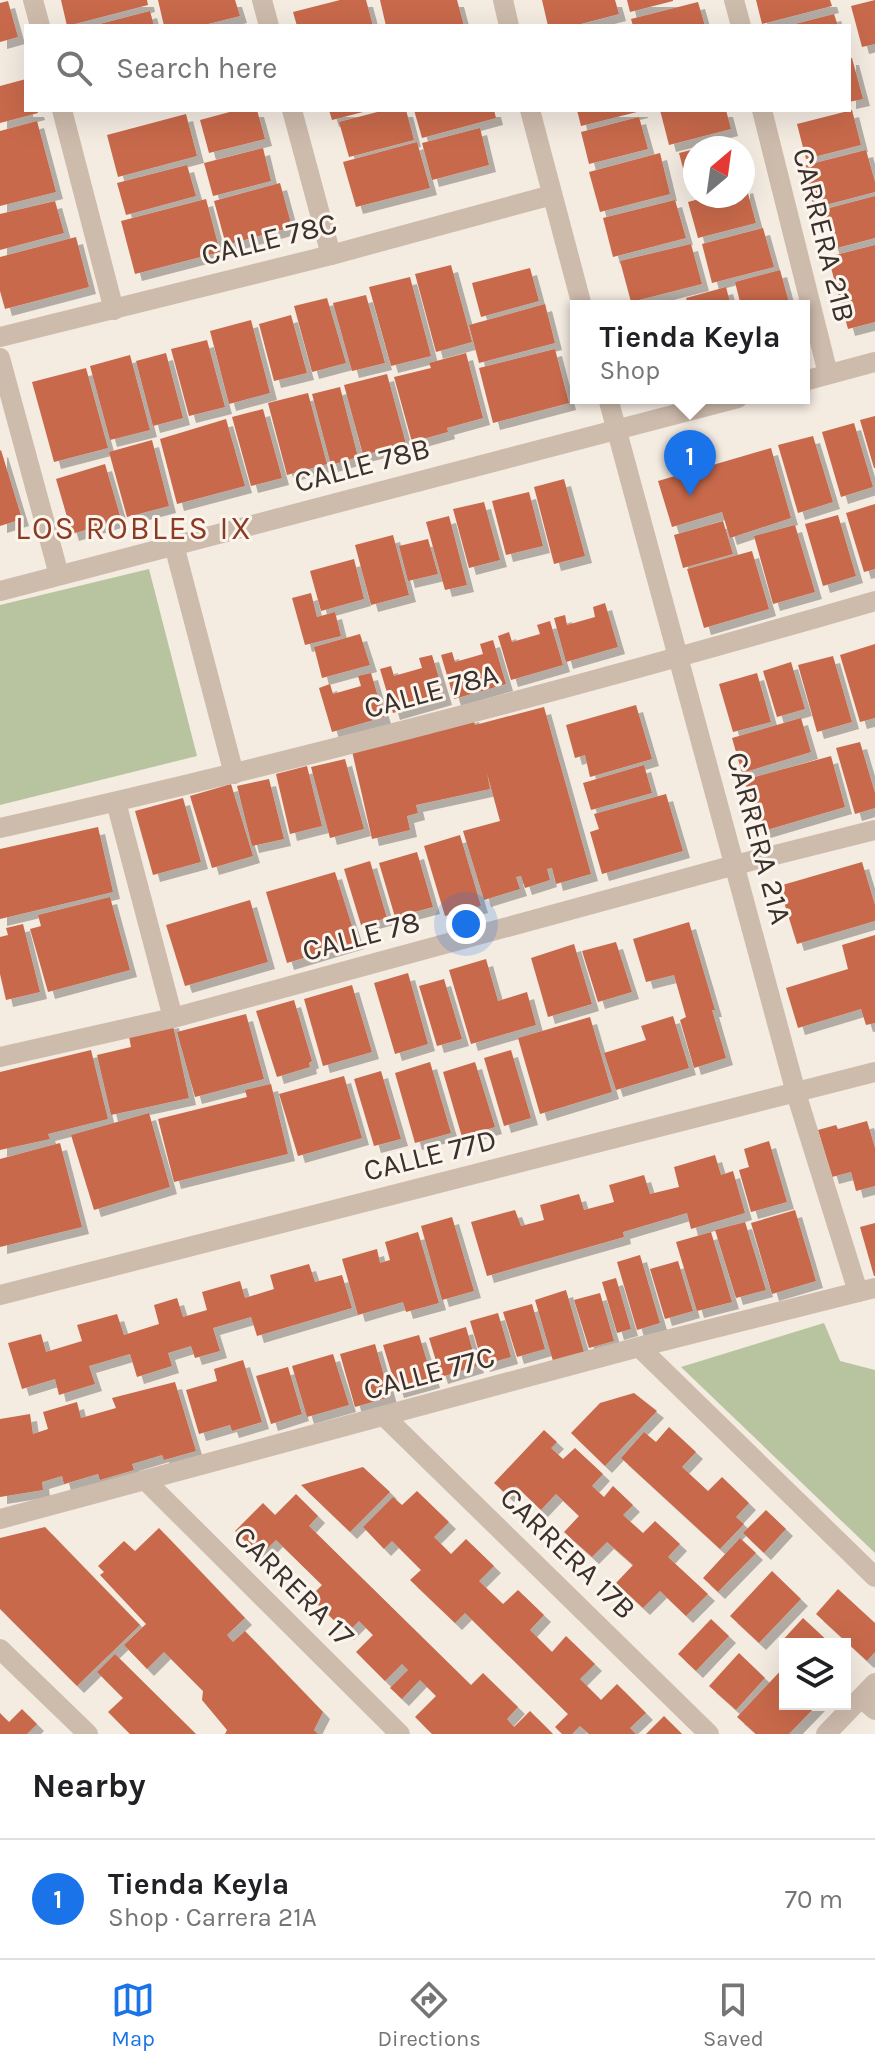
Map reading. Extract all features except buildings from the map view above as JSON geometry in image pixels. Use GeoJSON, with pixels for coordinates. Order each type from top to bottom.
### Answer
{"type":"FeatureCollection","features":[{"type":"Feature","properties":{"kind":"street"},"geometry":{"type":"LineString","coordinates":[[33,0],[39,24]]}},
{"type":"Feature","properties":{"kind":"street"},"geometry":{"type":"LineString","coordinates":[[262,0],[268,24]]}},
{"type":"Feature","properties":{"kind":"street"},"geometry":{"type":"LineString","coordinates":[[503,0],[509,24]]}},
{"type":"Feature","properties":{"kind":"street"},"geometry":{"type":"LineString","coordinates":[[734,0],[740,24]]}},
{"type":"Feature","properties":{"kind":"street"},"geometry":{"type":"LineString","coordinates":[[63,112],[114,310]]}},
{"type":"Feature","properties":{"kind":"street"},"geometry":{"type":"LineString","coordinates":[[293,112],[331,255]]}},
{"type":"Feature","properties":{"kind":"street"},"geometry":{"type":"LineString","coordinates":[[531,112],[580,300]]}},
{"type":"Feature","properties":{"kind":"street","name":"CARRERA 21B"},"geometry":{"type":"LineString","coordinates":[[762,112],[810,300]]}},
{"type":"Feature","properties":{"kind":"street","name":"CALLE 78C"},"geometry":{"type":"LineString","coordinates":[[0,337],[331,255],[552,195]]}},
{"type":"Feature","properties":{"kind":"street","name":"CARRERA 21B"},"geometry":{"type":"LineString","coordinates":[[810,302],[828,374]]}},
{"type":"Feature","properties":{"kind":"street"},"geometry":{"type":"LineString","coordinates":[[0,358],[59,575]]}},
{"type":"Feature","properties":{"kind":"street"},"geometry":{"type":"LineString","coordinates":[[810,379],[875,362]]}},
{"type":"Feature","properties":{"kind":"street","name":"CARRERA 21A"},"geometry":{"type":"LineString","coordinates":[[610,404],[796,1093],[869,1292]]}},
{"type":"Feature","properties":{"kind":"street","name":"CALLE 78B"},"geometry":{"type":"LineString","coordinates":[[0,591],[715,404]]}},
{"type":"Feature","properties":{"kind":"street"},"geometry":{"type":"LineString","coordinates":[[174,545],[234,774]]}},
{"type":"Feature","properties":{"kind":"street","name":"CALLE 78A"},"geometry":{"type":"LineString","coordinates":[[0,828],[234,774],[679,658],[875,601]]}},
{"type":"Feature","properties":{"kind":"street"},"geometry":{"type":"LineString","coordinates":[[116,802],[173,1018]]}},
{"type":"Feature","properties":{"kind":"street","name":"CALLE 78"},"geometry":{"type":"LineString","coordinates":[[0,1057],[173,1018],[735,865],[875,830]]}},
{"type":"Feature","properties":{"kind":"street","name":"CALLE 77D"},"geometry":{"type":"LineString","coordinates":[[0,1295],[875,1072]]}},
{"type":"Feature","properties":{"kind":"street","name":"CALLE 77C"},"geometry":{"type":"LineString","coordinates":[[0,1519],[639,1347],[869,1292]]}},
{"type":"Feature","properties":{"kind":"street"},"geometry":{"type":"LineString","coordinates":[[639,1347],[875,1577]]}},
{"type":"Feature","properties":{"kind":"street","name":"CARRERA 17B"},"geometry":{"type":"LineString","coordinates":[[384,1416],[709,1734]]}},
{"type":"Feature","properties":{"kind":"street","name":"CARRERA 17"},"geometry":{"type":"LineString","coordinates":[[145,1480],[400,1734]]}},
{"type":"Feature","properties":{"kind":"street"},"geometry":{"type":"LineString","coordinates":[[0,1649],[88,1734]]}},
{"type":"Feature","properties":{"kind":"street"},"geometry":{"type":"LineString","coordinates":[[826,1734],[870,1697]]}},
{"type":"Feature","properties":{"kind":"green space"},"geometry":{"type":"Polygon","coordinates":[[[149,569],[197,756],[0,805],[0,605],[149,569]]]}},
{"type":"Feature","properties":{"kind":"green space"},"geometry":{"type":"Polygon","coordinates":[[[824,1323],[840,1361],[875,1370],[875,1553],[681,1367],[824,1323]]]}},
{"type":"Feature","properties":{"kind":"place","name":"Tienda Keyla"},"geometry":{"type":"Point","coordinates":[690,496]}},
{"type":"Feature","properties":{"kind":"district","name":"LOS ROBLES IX"},"geometry":{"type":"Point","coordinates":[134,528]}}]}
